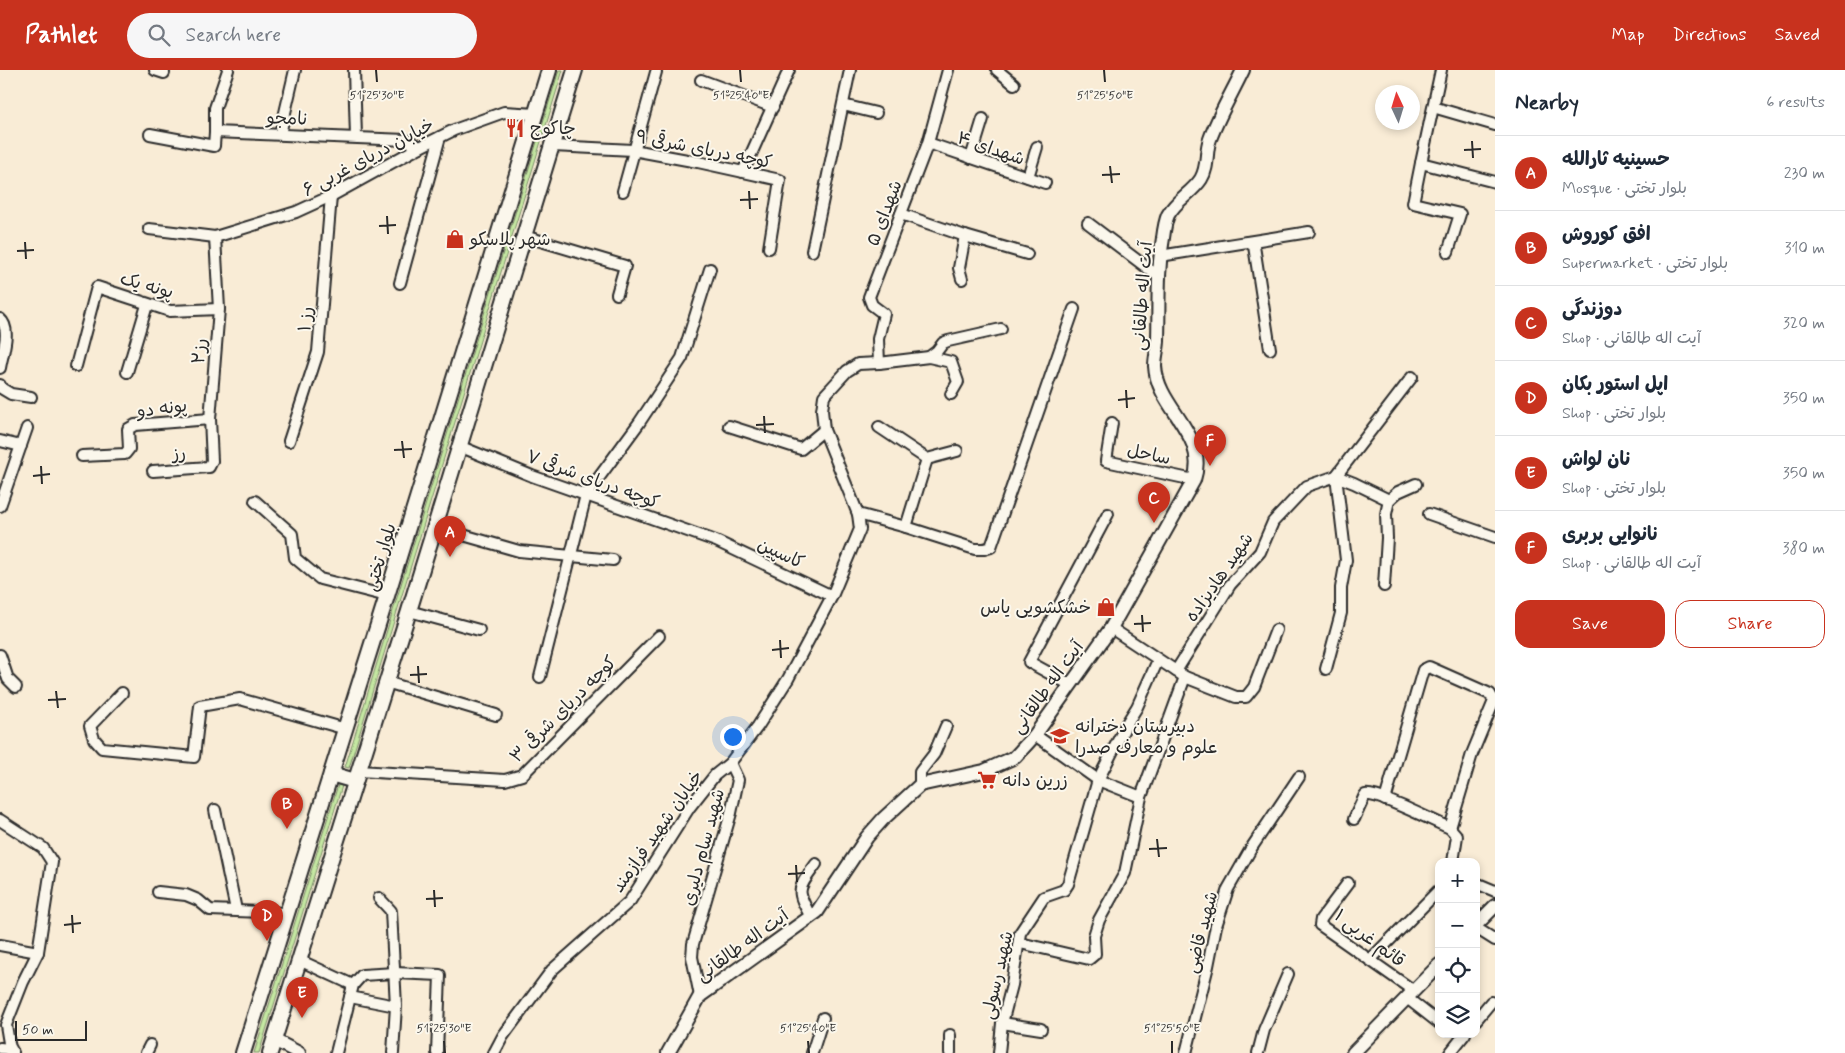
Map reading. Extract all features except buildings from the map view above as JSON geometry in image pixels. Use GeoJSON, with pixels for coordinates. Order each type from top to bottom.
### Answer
{"type":"FeatureCollection","features":[{"type":"Feature","properties":{"kind":"main road","name":"بلوار تختی"},"geometry":{"type":"LineString","coordinates":[[243,1053],[346,729],[549,70]]}},
{"type":"Feature","properties":{"kind":"main road"},"geometry":{"type":"LineString","coordinates":[[272,1047],[409,611],[575,70]]}},
{"type":"Feature","properties":{"kind":"main road"},"geometry":{"type":"LineString","coordinates":[[331,774],[357,776]]}},
{"type":"Feature","properties":{"kind":"street"},"geometry":{"type":"LineString","coordinates":[[150,134],[214,146],[215,108],[228,70]]}},
{"type":"Feature","properties":{"kind":"street"},"geometry":{"type":"LineString","coordinates":[[280,134],[295,70]]}},
{"type":"Feature","properties":{"kind":"street"},"geometry":{"type":"LineString","coordinates":[[354,70],[356,137]]}},
{"type":"Feature","properties":{"kind":"street"},"geometry":{"type":"LineString","coordinates":[[744,172],[789,70]]}},
{"type":"Feature","properties":{"kind":"street"},"geometry":{"type":"LineString","coordinates":[[812,251],[850,70]]}},
{"type":"Feature","properties":{"kind":"street","name":"شهدای ۵"},"geometry":{"type":"LineString","coordinates":[[879,363],[878,339],[884,314],[872,305],[869,297],[928,143],[948,70]]}},
{"type":"Feature","properties":{"kind":"street"},"geometry":{"type":"LineString","coordinates":[[997,70],[1014,84]]}},
{"type":"Feature","properties":{"kind":"street","name":"آیت اله طالقانی"},"geometry":{"type":"LineString","coordinates":[[668,1053],[700,996],[817,912],[867,837],[883,819],[920,785],[984,772],[1015,757],[1036,735],[1112,628],[1194,480],[1198,469],[1198,458],[1188,433],[1158,385],[1155,365],[1158,342],[1158,276],[1160,256],[1167,218],[1175,204],[1200,180],[1207,165],[1209,141],[1243,70]]}},
{"type":"Feature","properties":{"kind":"street"},"geometry":{"type":"LineString","coordinates":[[1441,70],[1413,203],[1460,214],[1448,252]]}},
{"type":"Feature","properties":{"kind":"street"},"geometry":{"type":"LineString","coordinates":[[623,190],[656,72]]}},
{"type":"Feature","properties":{"kind":"street"},"geometry":{"type":"LineString","coordinates":[[701,80],[772,108]]}},
{"type":"Feature","properties":{"kind":"street"},"geometry":{"type":"LineString","coordinates":[[842,105],[876,113]]}},
{"type":"Feature","properties":{"kind":"street"},"geometry":{"type":"LineString","coordinates":[[1433,107],[1495,125]]}},
{"type":"Feature","properties":{"kind":"street","name":"خیابان دریای غربی ۶"},"geometry":{"type":"LineString","coordinates":[[215,238],[296,212],[332,196],[454,130],[504,112],[536,114]]}},
{"type":"Feature","properties":{"kind":"street"},"geometry":{"type":"LineString","coordinates":[[971,158],[983,119]]}},
{"type":"Feature","properties":{"kind":"street","name":"نامجو"},"geometry":{"type":"LineString","coordinates":[[214,132],[406,140],[420,147]]}},
{"type":"Feature","properties":{"kind":"street"},"geometry":{"type":"LineString","coordinates":[[400,283],[440,138]]}},
{"type":"Feature","properties":{"kind":"street","name":"شهدای ۴"},"geometry":{"type":"LineString","coordinates":[[928,143],[1045,183]]}},
{"type":"Feature","properties":{"kind":"street","name":"کوچه دریای شرقی ۹"},"geometry":{"type":"LineString","coordinates":[[553,146],[633,150],[780,180],[769,248]]}},
{"type":"Feature","properties":{"kind":"street"},"geometry":{"type":"LineString","coordinates":[[1028,177],[1037,147]]}},
{"type":"Feature","properties":{"kind":"street"},"geometry":{"type":"LineString","coordinates":[[1421,163],[1495,182]]}},
{"type":"Feature","properties":{"kind":"street","name":"رز ۱"},"geometry":{"type":"LineString","coordinates":[[289,441],[318,352],[332,196]]}},
{"type":"Feature","properties":{"kind":"street"},"geometry":{"type":"LineString","coordinates":[[901,214],[964,236],[1027,254]]}},
{"type":"Feature","properties":{"kind":"street"},"geometry":{"type":"LineString","coordinates":[[1088,223],[1158,276]]}},
{"type":"Feature","properties":{"kind":"street"},"geometry":{"type":"LineString","coordinates":[[149,229],[215,238]]}},
{"type":"Feature","properties":{"kind":"street"},"geometry":{"type":"LineString","coordinates":[[1160,256],[1309,232]]}},
{"type":"Feature","properties":{"kind":"street"},"geometry":{"type":"LineString","coordinates":[[524,236],[625,266],[617,294]]}},
{"type":"Feature","properties":{"kind":"street"},"geometry":{"type":"LineString","coordinates":[[962,279],[959,268],[964,236]]}},
{"type":"Feature","properties":{"kind":"street","name":"رز۲"},"geometry":{"type":"LineString","coordinates":[[209,467],[212,461],[210,419],[219,309],[215,238]]}},
{"type":"Feature","properties":{"kind":"street"},"geometry":{"type":"LineString","coordinates":[[1247,242],[1254,246],[1270,349]]}},
{"type":"Feature","properties":{"kind":"street"},"geometry":{"type":"LineString","coordinates":[[540,677],[586,495],[639,423],[682,358],[710,269]]}},
{"type":"Feature","properties":{"kind":"street","name":"پونه یک"},"geometry":{"type":"LineString","coordinates":[[76,366],[97,287],[170,312],[219,309]]}},
{"type":"Feature","properties":{"kind":"street"},"geometry":{"type":"LineString","coordinates":[[127,372],[147,305]]}},
{"type":"Feature","properties":{"kind":"street"},"geometry":{"type":"LineString","coordinates":[[858,514],[975,549],[991,547],[1074,310]]}},
{"type":"Feature","properties":{"kind":"street"},"geometry":{"type":"LineString","coordinates":[[0,319],[7,328],[0,368]]}},
{"type":"Feature","properties":{"kind":"street"},"geometry":{"type":"LineString","coordinates":[[929,357],[948,340],[1001,329]]}},
{"type":"Feature","properties":{"kind":"street"},"geometry":{"type":"LineString","coordinates":[[730,763],[758,726],[788,679],[832,596],[860,529],[858,514],[824,430],[822,410],[824,396],[847,370],[858,364],[929,357],[951,362],[958,382],[951,394]]}},
{"type":"Feature","properties":{"kind":"street"},"geometry":{"type":"LineString","coordinates":[[1326,669],[1341,613],[1346,560],[1336,476],[1412,377]]}},
{"type":"Feature","properties":{"kind":"street"},"geometry":{"type":"LineString","coordinates":[[0,385],[1,388],[11,394],[31,396]]}},
{"type":"Feature","properties":{"kind":"street","name":"پونه دو"},"geometry":{"type":"LineString","coordinates":[[82,456],[125,454],[129,450],[128,429],[135,425],[210,419]]}},
{"type":"Feature","properties":{"kind":"street","name":"ساحل"},"geometry":{"type":"LineString","coordinates":[[1112,423],[1106,461],[1194,480]]}},
{"type":"Feature","properties":{"kind":"street"},"geometry":{"type":"LineString","coordinates":[[729,426],[801,449],[824,430]]}},
{"type":"Feature","properties":{"kind":"street"},"geometry":{"type":"LineString","coordinates":[[0,506],[27,428]]}},
{"type":"Feature","properties":{"kind":"street"},"geometry":{"type":"LineString","coordinates":[[879,428],[927,459],[957,451]]}},
{"type":"Feature","properties":{"kind":"street"},"geometry":{"type":"LineString","coordinates":[[0,441],[21,446]]}},
{"type":"Feature","properties":{"kind":"street","name":"کوچه دریای شرقی ۷"},"geometry":{"type":"LineString","coordinates":[[459,446],[586,495],[716,540]]}},
{"type":"Feature","properties":{"kind":"street"},"geometry":{"type":"LineString","coordinates":[[906,527],[927,459]]}},
{"type":"Feature","properties":{"kind":"street","name":"رز"},"geometry":{"type":"LineString","coordinates":[[153,471],[209,467]]}},
{"type":"Feature","properties":{"kind":"street"},"geometry":{"type":"LineString","coordinates":[[1336,476],[1389,500]]}},
{"type":"Feature","properties":{"kind":"street","name":"شهید هادیزاده"},"geometry":{"type":"LineString","coordinates":[[1176,671],[1230,585],[1260,552],[1273,522],[1307,486],[1336,476]]}},
{"type":"Feature","properties":{"kind":"street"},"geometry":{"type":"LineString","coordinates":[[1384,586],[1387,538],[1386,514],[1389,500],[1398,492],[1416,484]]}},
{"type":"Feature","properties":{"kind":"street"},"geometry":{"type":"LineString","coordinates":[[255,501],[292,534],[295,558],[320,579],[387,596]]}},
{"type":"Feature","properties":{"kind":"street"},"geometry":{"type":"LineString","coordinates":[[1071,685],[1029,662],[1108,514]]}},
{"type":"Feature","properties":{"kind":"street"},"geometry":{"type":"LineString","coordinates":[[1429,514],[1495,537]]}},
{"type":"Feature","properties":{"kind":"street"},"geometry":{"type":"LineString","coordinates":[[435,527],[519,551],[613,560]]}},
{"type":"Feature","properties":{"kind":"street","name":"کاسپين"},"geometry":{"type":"LineString","coordinates":[[716,540],[832,596]]}},
{"type":"Feature","properties":{"kind":"street"},"geometry":{"type":"LineString","coordinates":[[409,611],[479,630]]}},
{"type":"Feature","properties":{"kind":"street"},"geometry":{"type":"LineString","coordinates":[[1112,628],[1186,678],[1236,697],[1246,697],[1254,687],[1276,630]]}},
{"type":"Feature","properties":{"kind":"street","name":"کوچه دریای شرقی ۳"},"geometry":{"type":"LineString","coordinates":[[357,776],[505,780],[522,775],[659,636]]}},
{"type":"Feature","properties":{"kind":"street"},"geometry":{"type":"LineString","coordinates":[[0,655],[8,679],[16,687]]}},
{"type":"Feature","properties":{"kind":"street","name":"شهید رسولی"},"geometry":{"type":"LineString","coordinates":[[999,1053],[1002,1023],[1012,985],[1020,943],[1020,933],[1044,897],[1064,890],[1068,884],[1098,780],[1127,723],[1137,708],[1158,660]]}},
{"type":"Feature","properties":{"kind":"street"},"geometry":{"type":"LineString","coordinates":[[1385,800],[1423,670],[1429,667],[1490,694],[1494,701],[1472,754],[1450,828]]}},
{"type":"Feature","properties":{"kind":"street"},"geometry":{"type":"LineString","coordinates":[[1020,943],[1089,959],[1095,954],[1094,936],[1099,920],[1125,873],[1141,797],[1186,678]]}},
{"type":"Feature","properties":{"kind":"street"},"geometry":{"type":"LineString","coordinates":[[386,682],[496,716]]}},
{"type":"Feature","properties":{"kind":"street"},"geometry":{"type":"LineString","coordinates":[[122,693],[90,726],[94,739],[102,748],[194,757],[200,706],[240,699],[346,729]]}},
{"type":"Feature","properties":{"kind":"street"},"geometry":{"type":"LineString","coordinates":[[920,785],[920,772],[934,754],[946,726]]}},
{"type":"Feature","properties":{"kind":"street"},"geometry":{"type":"LineString","coordinates":[[1036,735],[1098,780],[1141,797]]}},
{"type":"Feature","properties":{"kind":"street","name":"شهید سام دلیری"},"geometry":{"type":"LineString","coordinates":[[700,996],[692,958],[693,944],[733,805],[738,780],[730,763]]}},
{"type":"Feature","properties":{"kind":"street","name":"خیابان شهید فرازمند"},"geometry":{"type":"LineString","coordinates":[[494,1053],[503,1036],[552,970],[630,901],[689,808],[715,775],[730,763]]}},
{"type":"Feature","properties":{"kind":"street","name":"شهید قاضی"},"geometry":{"type":"LineString","coordinates":[[1186,1053],[1216,926],[1228,889],[1252,847],[1299,777]]}},
{"type":"Feature","properties":{"kind":"street"},"geometry":{"type":"LineString","coordinates":[[1354,819],[1365,795],[1370,793],[1450,828],[1457,836],[1454,858]]}},
{"type":"Feature","properties":{"kind":"street"},"geometry":{"type":"LineString","coordinates":[[215,810],[236,910]]}},
{"type":"Feature","properties":{"kind":"street"},"geometry":{"type":"LineString","coordinates":[[0,820],[43,848],[52,862],[38,952],[23,982],[6,1025],[7,1050]]}},
{"type":"Feature","properties":{"kind":"street"},"geometry":{"type":"LineString","coordinates":[[811,917],[800,898],[801,885],[816,864]]}},
{"type":"Feature","properties":{"kind":"street","name":"قائم غربی ۱"},"geometry":{"type":"LineString","coordinates":[[1348,883],[1321,918],[1320,925],[1370,960],[1435,1019]]}},
{"type":"Feature","properties":{"kind":"street"},"geometry":{"type":"LineString","coordinates":[[1480,885],[1495,891]]}},
{"type":"Feature","properties":{"kind":"street"},"geometry":{"type":"LineString","coordinates":[[158,892],[186,895],[198,900],[210,910],[286,913]]}},
{"type":"Feature","properties":{"kind":"street"},"geometry":{"type":"LineString","coordinates":[[1370,960],[1435,894]]}},
{"type":"Feature","properties":{"kind":"street"},"geometry":{"type":"LineString","coordinates":[[379,898],[390,912],[396,1006],[393,1053]]}},
{"type":"Feature","properties":{"kind":"street"},"geometry":{"type":"LineString","coordinates":[[1480,923],[1495,906]]}},
{"type":"Feature","properties":{"kind":"street"},"geometry":{"type":"LineString","coordinates":[[1480,930],[1495,940]]}},
{"type":"Feature","properties":{"kind":"street"},"geometry":{"type":"LineString","coordinates":[[0,945],[38,952]]}},
{"type":"Feature","properties":{"kind":"street"},"geometry":{"type":"LineString","coordinates":[[299,960],[353,985]]}},
{"type":"Feature","properties":{"kind":"street"},"geometry":{"type":"LineString","coordinates":[[1353,1053],[1435,969]]}},
{"type":"Feature","properties":{"kind":"street"},"geometry":{"type":"LineString","coordinates":[[336,1053],[353,985],[362,974],[395,973],[440,975],[437,1053]]}},
{"type":"Feature","properties":{"kind":"street"},"geometry":{"type":"LineString","coordinates":[[1258,1053],[1264,1030],[1288,974]]}},
{"type":"Feature","properties":{"kind":"street"},"geometry":{"type":"LineString","coordinates":[[350,997],[396,1006]]}},
{"type":"Feature","properties":{"kind":"street"},"geometry":{"type":"LineString","coordinates":[[1480,1015],[1491,1002]]}},
{"type":"Feature","properties":{"kind":"street"},"geometry":{"type":"LineString","coordinates":[[812,1053],[823,1018]]}},
{"type":"Feature","properties":{"kind":"street"},"geometry":{"type":"LineString","coordinates":[[1002,1023],[1041,1029]]}},
{"type":"Feature","properties":{"kind":"street"},"geometry":{"type":"LineString","coordinates":[[950,1036],[950,1053]]}},
{"type":"Feature","properties":{"kind":"street"},"geometry":{"type":"LineString","coordinates":[[1450,1053],[1459,1038]]}},
{"type":"Feature","properties":{"kind":"street"},"geometry":{"type":"LineString","coordinates":[[272,1047],[299,1053]]}},
{"type":"Feature","properties":{"kind":"shaded area","name":"دبیرستان دخترانه علوم و معارف صدرا"},"geometry":{"type":"Polygon","coordinates":[[[1054,720],[1078,734],[1067,752],[1043,737],[1054,720]]]}},
{"type":"Feature","properties":{"kind":"green space"},"geometry":{"type":"Polygon","coordinates":[[[559,70],[563,70],[349,768],[345,767],[559,70]]]}},
{"type":"Feature","properties":{"kind":"green space"},"geometry":{"type":"Polygon","coordinates":[[[338,785],[342,786],[259,1053],[254,1053],[338,785]]]}},
{"type":"Feature","properties":{"kind":"place","name":"چاکوچ"},"geometry":{"type":"Point","coordinates":[515,128]}},
{"type":"Feature","properties":{"kind":"place","name":"شهر پلاسکو"},"geometry":{"type":"Point","coordinates":[455,239]}},
{"type":"Feature","properties":{"kind":"place","name":"نانوایی بربری"},"geometry":{"type":"Point","coordinates":[1210,466]}},
{"type":"Feature","properties":{"kind":"place","name":"دوزندگی"},"geometry":{"type":"Point","coordinates":[1154,523]}},
{"type":"Feature","properties":{"kind":"place","name":"حسینیه ثارالله"},"geometry":{"type":"Point","coordinates":[450,557]}},
{"type":"Feature","properties":{"kind":"place","name":"خشکشویی یاس"},"geometry":{"type":"Point","coordinates":[1106,607]}},
{"type":"Feature","properties":{"kind":"place","name":"دبیرستان دخترانه علوم و معارف صدرا"},"geometry":{"type":"Point","coordinates":[1060,736]}},
{"type":"Feature","properties":{"kind":"place","name":"زرین دانه"},"geometry":{"type":"Point","coordinates":[987,780]}},
{"type":"Feature","properties":{"kind":"place","name":"افق کوروش"},"geometry":{"type":"Point","coordinates":[287,829]}},
{"type":"Feature","properties":{"kind":"place","name":"اپل استور بکان"},"geometry":{"type":"Point","coordinates":[267,941]}},
{"type":"Feature","properties":{"kind":"place","name":"نان لواش"},"geometry":{"type":"Point","coordinates":[302,1018]}}]}
